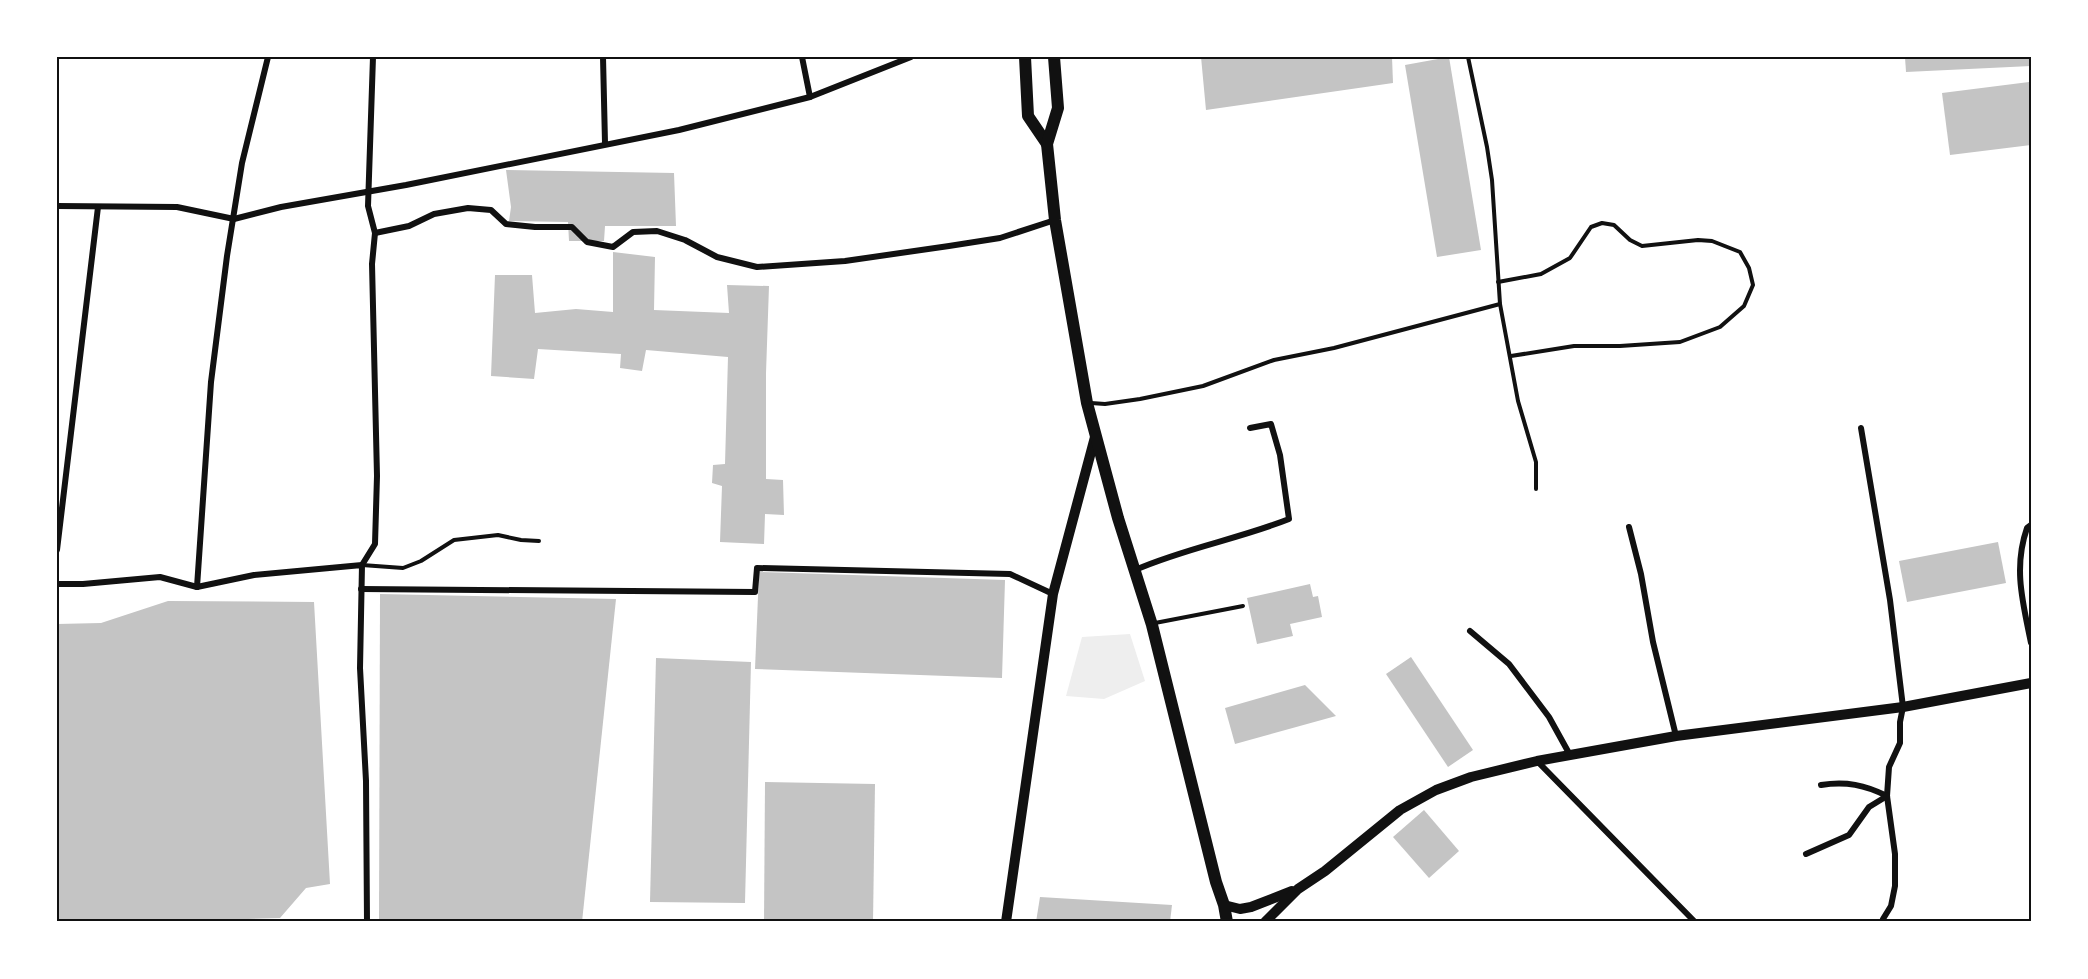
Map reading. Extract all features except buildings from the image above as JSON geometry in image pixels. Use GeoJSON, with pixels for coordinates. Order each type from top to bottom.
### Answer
{"type":"FeatureCollection","features":[{"type":"Feature","properties":{"kind":"main road"},"geometry":{"type":"LineString","coordinates":[[1025,57],[1028,116],[1047,144]]}},
{"type":"Feature","properties":{"kind":"main road"},"geometry":{"type":"LineString","coordinates":[[1054,57],[1058,108],[1047,144],[1055,220],[1087,403],[1134,571],[1152,624],[1227,922]]}},
{"type":"Feature","properties":{"kind":"main road"},"geometry":{"type":"LineString","coordinates":[[1006,922],[1053,594],[1095,437]]}},
{"type":"Feature","properties":{"kind":"main road"},"geometry":{"type":"LineString","coordinates":[[1265,922],[1298,889],[1325,871],[1400,810],[1436,790],[1472,777],[1537,761],[1676,736],[1903,707],[2031,683]]}},
{"type":"Feature","properties":{"kind":"main road"},"geometry":{"type":"LineString","coordinates":[[1224,905],[1240,909],[1251,907],[1298,889]]}},
{"type":"Feature","properties":{"kind":"street"},"geometry":{"type":"LineString","coordinates":[[197,587],[211,382],[227,256],[242,163],[268,57]]}},
{"type":"Feature","properties":{"kind":"street"},"geometry":{"type":"LineString","coordinates":[[367,922],[366,781],[360,668],[362,565],[375,544],[377,476],[372,264],[375,233],[368,206],[373,57]]}},
{"type":"Feature","properties":{"kind":"street"},"geometry":{"type":"LineString","coordinates":[[603,57],[605,143]]}},
{"type":"Feature","properties":{"kind":"street"},"geometry":{"type":"LineString","coordinates":[[802,57],[810,97]]}},
{"type":"Feature","properties":{"kind":"street"},"geometry":{"type":"LineString","coordinates":[[57,206],[177,207],[234,219],[281,207],[680,130],[810,97],[911,57]]}},
{"type":"Feature","properties":{"kind":"street"},"geometry":{"type":"LineString","coordinates":[[57,550],[98,207]]}},
{"type":"Feature","properties":{"kind":"street"},"geometry":{"type":"LineString","coordinates":[[375,233],[409,226],[434,214],[468,208],[491,210],[506,224],[572,227],[587,242],[613,247],[633,232],[657,231],[685,240],[717,257],[756,267],[845,261],[1000,238],[1055,220]]}},
{"type":"Feature","properties":{"kind":"street"},"geometry":{"type":"LineString","coordinates":[[1134,571],[1180,553],[1289,519],[1280,455],[1271,424],[1250,428]]}},
{"type":"Feature","properties":{"kind":"street"},"geometry":{"type":"LineString","coordinates":[[1861,428],[1890,600],[1903,707],[1900,743],[1889,767],[1887,796],[1895,854],[1894,886],[1891,906],[1883,919]]}},
{"type":"Feature","properties":{"kind":"street"},"geometry":{"type":"LineString","coordinates":[[2031,525],[2027,528],[2022,542],[2019,568],[2031,643]]}},
{"type":"Feature","properties":{"kind":"street"},"geometry":{"type":"LineString","coordinates":[[1629,527],[1641,574],[1653,642],[1676,736]]}},
{"type":"Feature","properties":{"kind":"street"},"geometry":{"type":"LineString","coordinates":[[57,584],[160,577],[197,587],[254,575],[362,565]]}},
{"type":"Feature","properties":{"kind":"street"},"geometry":{"type":"LineString","coordinates":[[361,589],[755,592],[757,568],[1010,574],[1053,594]]}},
{"type":"Feature","properties":{"kind":"street"},"geometry":{"type":"LineString","coordinates":[[1470,631],[1509,664],[1550,717],[1570,756]]}},
{"type":"Feature","properties":{"kind":"street"},"geometry":{"type":"LineString","coordinates":[[1537,761],[1695,922]]}},
{"type":"Feature","properties":{"kind":"street"},"geometry":{"type":"LineString","coordinates":[[1821,785],[1841,782],[1869,787],[1887,796]]}},
{"type":"Feature","properties":{"kind":"street"},"geometry":{"type":"LineString","coordinates":[[1806,854],[1849,835],[1869,807],[1887,796]]}},
{"type":"Feature","properties":{"kind":"lane"},"geometry":{"type":"LineString","coordinates":[[1468,57],[1492,180],[1500,304],[1518,401],[1536,462],[1536,489]]}},
{"type":"Feature","properties":{"kind":"lane"},"geometry":{"type":"LineString","coordinates":[[1498,282],[1541,274],[1570,258],[1591,227],[1602,223],[1614,225],[1630,240],[1642,246],[1698,240],[1712,241],[1740,252],[1749,268],[1753,285],[1744,306],[1720,327],[1680,342],[1574,346],[1511,356]]}},
{"type":"Feature","properties":{"kind":"lane"},"geometry":{"type":"LineString","coordinates":[[1087,403],[1105,404],[1140,399],[1203,386],[1274,360],[1334,348],[1500,304]]}},
{"type":"Feature","properties":{"kind":"lane"},"geometry":{"type":"LineString","coordinates":[[362,565],[403,568],[421,561],[454,540],[498,535],[539,541]]}},
{"type":"Feature","properties":{"kind":"lane"},"geometry":{"type":"LineString","coordinates":[[1152,624],[1243,606]]}},
{"type":"Feature","properties":{"kind":"shaded area"},"geometry":{"type":"Polygon","coordinates":[[[1130,634],[1145,681],[1104,699],[1066,696],[1082,637],[1130,634]]]}}]}
